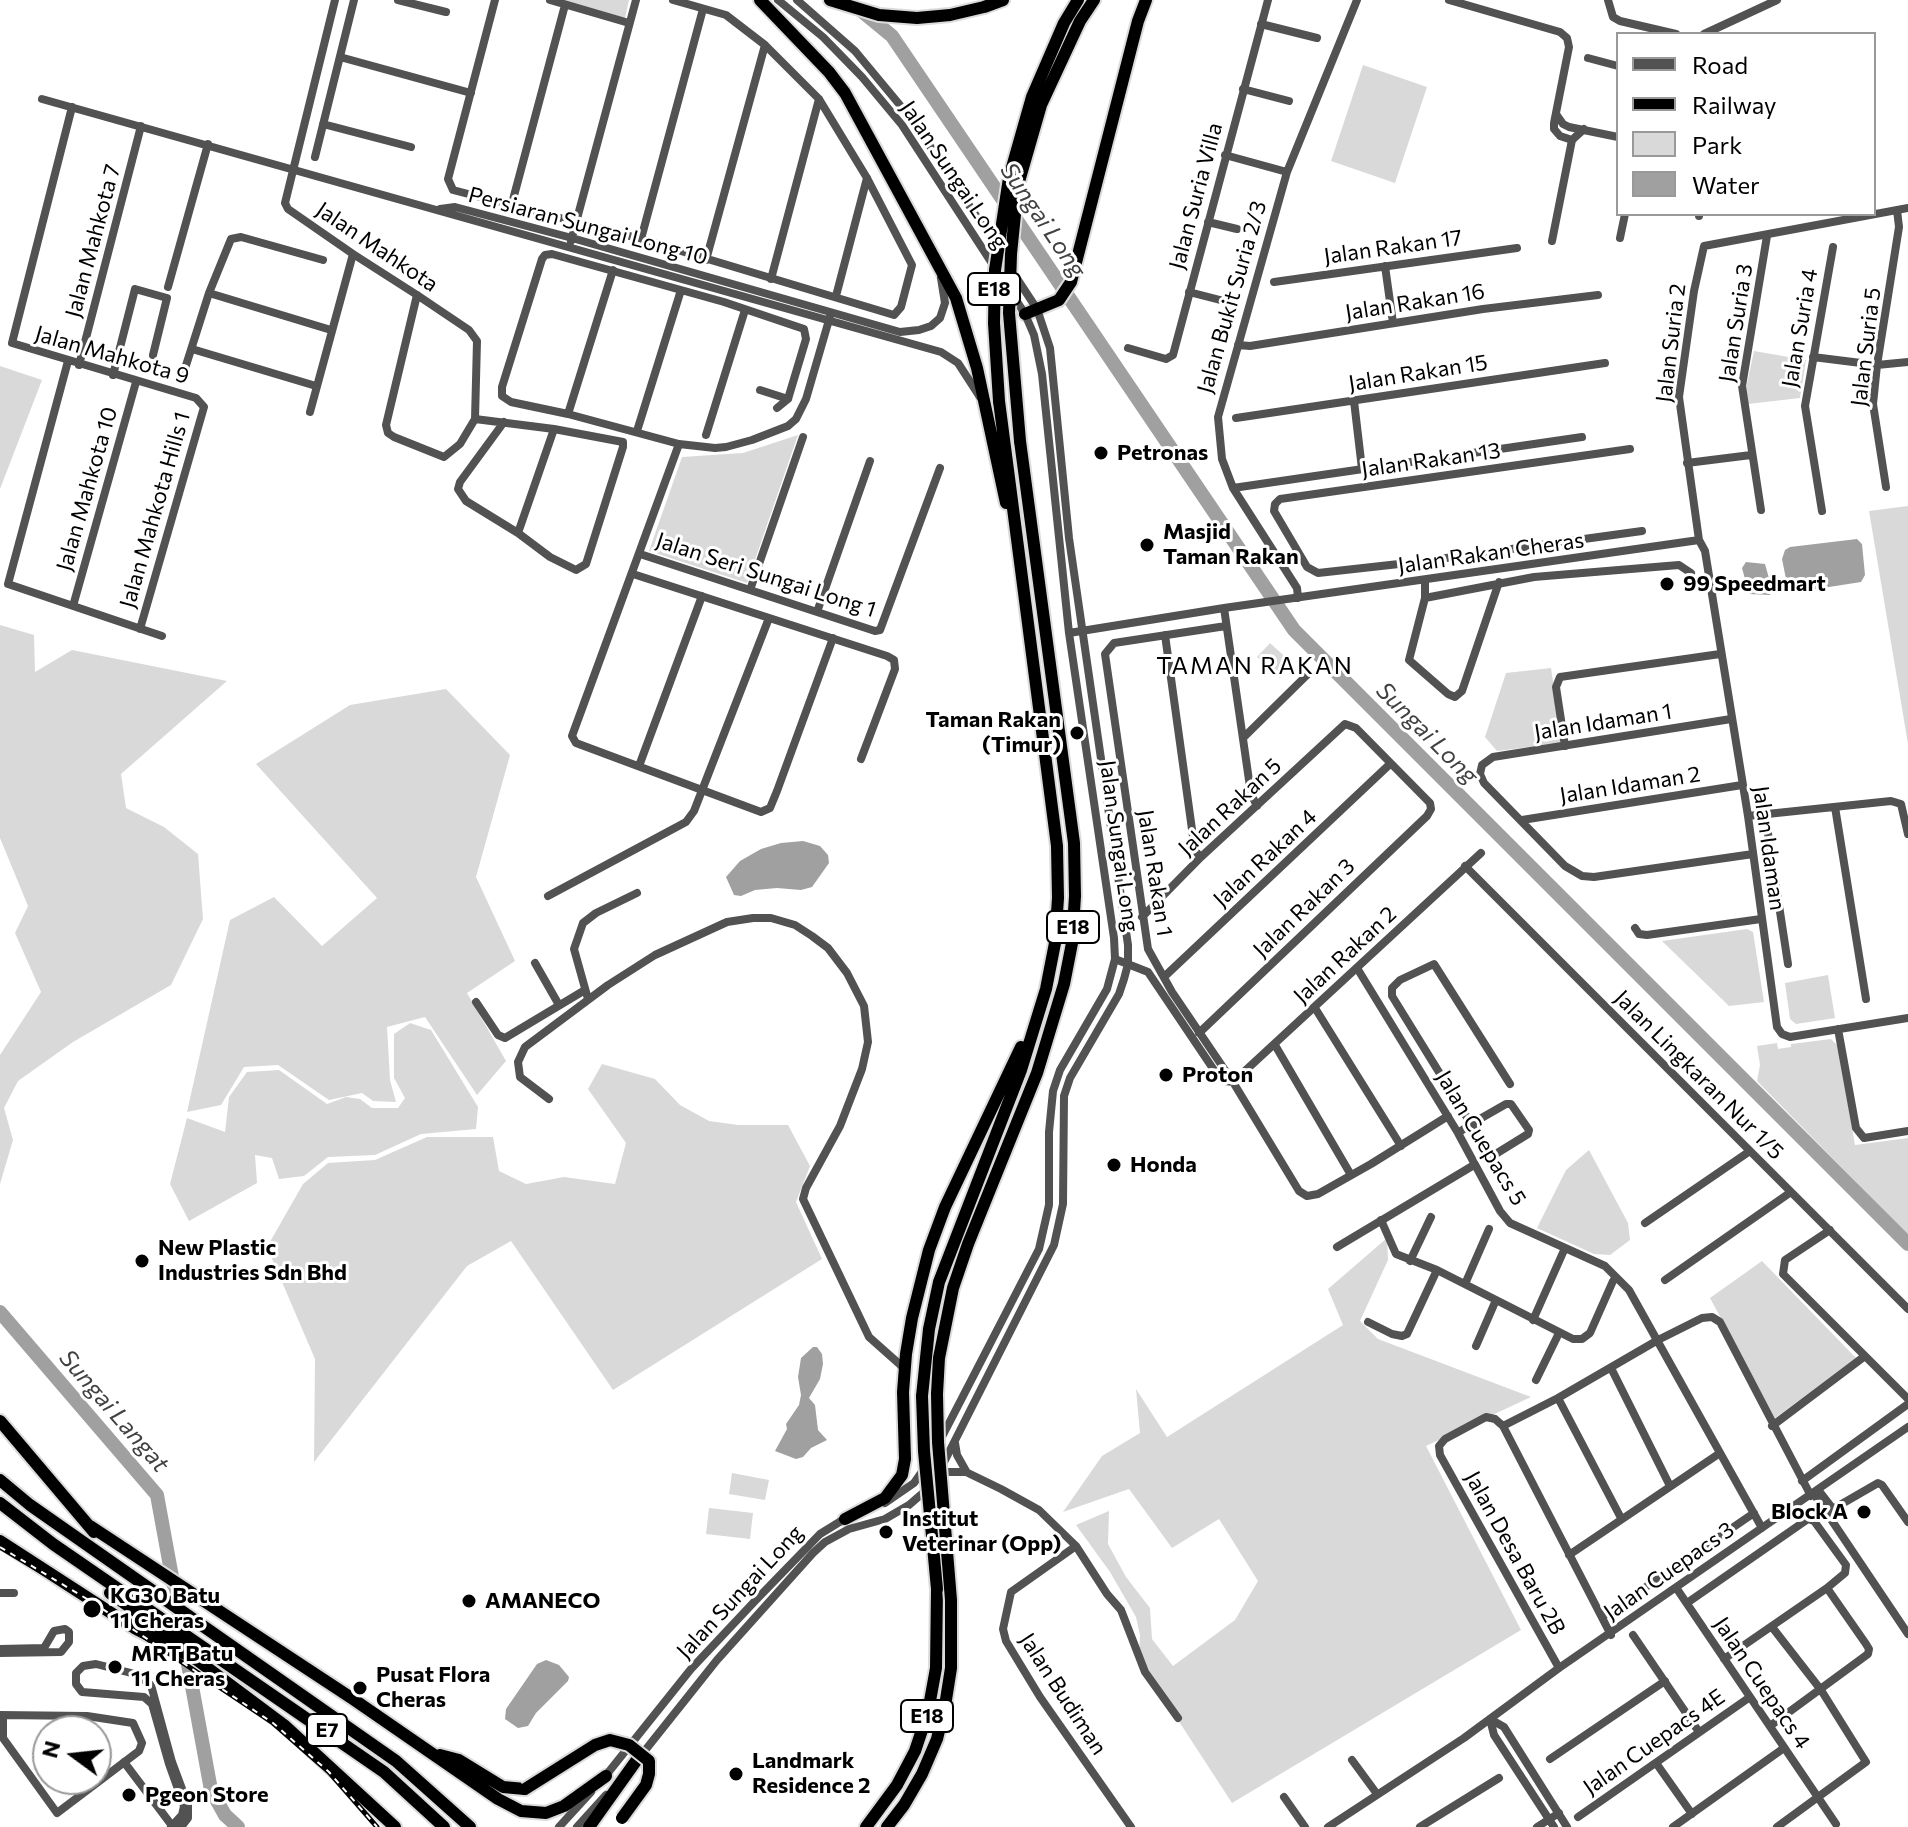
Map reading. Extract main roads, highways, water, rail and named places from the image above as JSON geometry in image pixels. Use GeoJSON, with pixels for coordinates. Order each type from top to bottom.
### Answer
{"type":"FeatureCollection","features":[{"type":"Feature","properties":{"kind":"highway"},"geometry":{"type":"LineString","coordinates":[[760,0],[845,93],[956,298],[969,333],[1001,487],[1017,540]]}},
{"type":"Feature","properties":{"kind":"highway"},"geometry":{"type":"LineString","coordinates":[[830,0],[897,17],[950,15],[1003,0]]}},
{"type":"Feature","properties":{"kind":"highway","name":"E18"},"geometry":{"type":"LineString","coordinates":[[866,1827],[897,1785],[915,1751],[928,1712],[936,1668],[937,1589],[922,1396],[929,1329],[939,1282],[1021,1070],[1046,989],[1055,943],[1057,846],[999,401],[994,323],[995,270],[1032,97],[1064,23],[1078,0]]}},
{"type":"Feature","properties":{"kind":"highway","name":"E18"},"geometry":{"type":"LineString","coordinates":[[887,1827],[922,1774],[937,1739],[951,1668],[951,1600],[937,1394],[939,1358],[953,1288],[1037,1073],[1064,984],[1072,943],[1074,843],[1020,441],[1009,313],[1013,182],[1041,105],[1080,21],[1094,0]]}},
{"type":"Feature","properties":{"kind":"highway"},"geometry":{"type":"LineString","coordinates":[[1031,312],[1059,300],[1071,282],[1146,0]]}},
{"type":"Feature","properties":{"kind":"highway"},"geometry":{"type":"LineString","coordinates":[[845,1519],[885,1498],[902,1475],[905,1459],[905,1369],[912,1318],[929,1250],[945,1207],[1014,1065],[1046,989]]}},
{"type":"Feature","properties":{"kind":"highway"},"geometry":{"type":"LineString","coordinates":[[0,1421],[5,1432],[90,1526],[124,1569]]}},
{"type":"Feature","properties":{"kind":"highway","name":"E7"},"geometry":{"type":"LineString","coordinates":[[0,1480],[30,1505],[396,1761],[470,1827]]}},
{"type":"Feature","properties":{"kind":"highway","name":"E7"},"geometry":{"type":"LineString","coordinates":[[0,1503],[53,1544],[384,1772],[444,1827]]}},
{"type":"Feature","properties":{"kind":"highway"},"geometry":{"type":"LineString","coordinates":[[90,1526],[498,1799],[521,1811],[546,1813],[564,1806],[606,1776]]}},
{"type":"Feature","properties":{"kind":"highway"},"geometry":{"type":"LineString","coordinates":[[0,1541],[136,1629],[202,1661]]}},
{"type":"Feature","properties":{"kind":"highway"},"geometry":{"type":"LineString","coordinates":[[53,1544],[77,1568],[202,1661],[266,1702],[307,1736],[395,1827]]}},
{"type":"Feature","properties":{"kind":"highway"},"geometry":{"type":"LineString","coordinates":[[431,1752],[459,1760],[503,1787],[525,1789],[595,1745],[610,1740],[629,1745],[649,1761],[649,1774],[646,1785],[618,1822]]}},
{"type":"Feature","properties":{"kind":"highway"},"geometry":{"type":"LineString","coordinates":[[589,1827],[636,1761]]}},
{"type":"Feature","properties":{"kind":"water"},"geometry":{"type":"Polygon","coordinates":[[[1857,539],[1862,544],[1865,575],[1861,582],[1797,592],[1788,589],[1782,559],[1785,550],[1857,539]]]}},
{"type":"Feature","properties":{"kind":"water"},"geometry":{"type":"Polygon","coordinates":[[[1746,562],[1765,564],[1772,589],[1770,595],[1749,594],[1742,568],[1746,562]]]}},
{"type":"Feature","properties":{"kind":"water"},"geometry":{"type":"Polygon","coordinates":[[[803,841],[820,846],[828,855],[829,863],[812,887],[801,890],[755,890],[741,896],[734,895],[726,877],[740,861],[761,849],[803,841]]]}},
{"type":"Feature","properties":{"kind":"water"},"geometry":{"type":"Polygon","coordinates":[[[817,1347],[822,1354],[823,1364],[820,1379],[809,1398],[815,1405],[818,1430],[827,1440],[796,1459],[775,1451],[787,1429],[786,1424],[799,1405],[801,1358],[817,1347]]]}},
{"type":"Feature","properties":{"kind":"water"},"geometry":{"type":"Polygon","coordinates":[[[546,1660],[559,1665],[569,1677],[568,1681],[536,1713],[528,1726],[518,1728],[505,1719],[506,1709],[537,1664],[546,1660]]]}},
{"type":"Feature","properties":{"kind":"waterway","name":"Sungai Long"},"geometry":{"type":"LineString","coordinates":[[858,8],[892,36],[1294,630],[1908,1244]]}},
{"type":"Feature","properties":{"kind":"waterway","name":"Sungai Langat"},"geometry":{"type":"LineString","coordinates":[[0,1312],[157,1495],[211,1790],[225,1815],[238,1827]]}},
{"type":"Feature","properties":{"kind":"railway"},"geometry":{"type":"LineString","coordinates":[[0,1547],[92,1602],[273,1723],[329,1772],[377,1827]]}},
{"type":"Feature","properties":{"kind":"place","name":"Petronas"},"geometry":{"type":"Point","coordinates":[1101,453]}},
{"type":"Feature","properties":{"kind":"place","name":"Masjid Taman Rakan"},"geometry":{"type":"Point","coordinates":[1147,545]}},
{"type":"Feature","properties":{"kind":"place","name":"99 Speedmart"},"geometry":{"type":"Point","coordinates":[1667,584]}},
{"type":"Feature","properties":{"kind":"place","name":"Taman Rakan (Timur)"},"geometry":{"type":"Point","coordinates":[1077,733]}},
{"type":"Feature","properties":{"kind":"place","name":"Proton"},"geometry":{"type":"Point","coordinates":[1166,1075]}},
{"type":"Feature","properties":{"kind":"place","name":"Honda"},"geometry":{"type":"Point","coordinates":[1114,1165]}},
{"type":"Feature","properties":{"kind":"place","name":"New Plastic Industries Sdn Bhd"},"geometry":{"type":"Point","coordinates":[142,1261]}},
{"type":"Feature","properties":{"kind":"place","name":"Block A"},"geometry":{"type":"Point","coordinates":[1864,1512]}},
{"type":"Feature","properties":{"kind":"place","name":"Institut Veterinar (Opp)"},"geometry":{"type":"Point","coordinates":[886,1532]}},
{"type":"Feature","properties":{"kind":"place","name":"AMANECO"},"geometry":{"type":"Point","coordinates":[469,1601]}},
{"type":"Feature","properties":{"kind":"place","name":"KG30 Batu 11 Cheras"},"geometry":{"type":"Point","coordinates":[92,1609]}},
{"type":"Feature","properties":{"kind":"place","name":"MRT Batu 11 Cheras"},"geometry":{"type":"Point","coordinates":[115,1667]}},
{"type":"Feature","properties":{"kind":"place","name":"Pusat Flora Cheras"},"geometry":{"type":"Point","coordinates":[360,1688]}},
{"type":"Feature","properties":{"kind":"place","name":"Landmark Residence 2"},"geometry":{"type":"Point","coordinates":[736,1774]}},
{"type":"Feature","properties":{"kind":"place","name":"Pgeon Store"},"geometry":{"type":"Point","coordinates":[129,1795]}},
{"type":"Feature","properties":{"kind":"district","name":"TAMAN RAKAN"},"geometry":{"type":"Point","coordinates":[1255,666]}}]}
